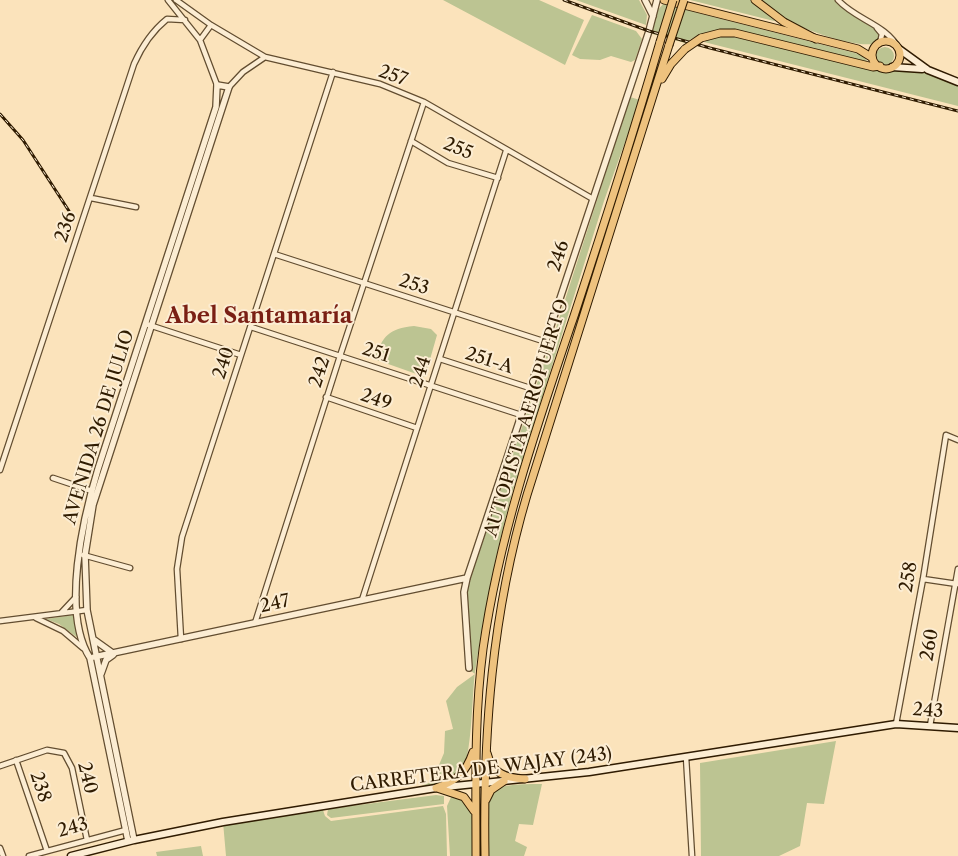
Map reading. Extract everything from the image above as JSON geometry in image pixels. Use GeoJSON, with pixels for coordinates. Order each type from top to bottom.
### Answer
{"type":"FeatureCollection","features":[{"type":"Feature","properties":{"kind":"main road"},"geometry":{"type":"LineString","coordinates":[[664,0],[858,49],[872,48],[880,43],[890,43],[928,70],[958,82]]}},
{"type":"Feature","properties":{"kind":"main road","name":"AUTOPISTA AEROPUERTO"},"geometry":{"type":"LineString","coordinates":[[476,856],[475,784],[478,690],[483,648],[498,565],[510,514],[617,184],[674,0]]}},
{"type":"Feature","properties":{"kind":"main road","name":"AUTOPISTA AEROPUERTO"},"geometry":{"type":"LineString","coordinates":[[485,856],[485,746],[499,614],[519,521],[684,0]]}},
{"type":"Feature","properties":{"kind":"main road"},"geometry":{"type":"LineString","coordinates":[[755,0],[784,22],[816,39]]}},
{"type":"Feature","properties":{"kind":"main road"},"geometry":{"type":"LineString","coordinates":[[651,102],[671,64],[685,48],[701,38],[720,33],[735,33],[873,67],[892,66],[928,70]]}},
{"type":"Feature","properties":{"kind":"main road"},"geometry":{"type":"LineString","coordinates":[[871,57],[872,48]]}},
{"type":"Feature","properties":{"kind":"main road"},"geometry":{"type":"LineString","coordinates":[[858,49],[871,57],[880,66]]}},
{"type":"Feature","properties":{"kind":"main road"},"geometry":{"type":"LineString","coordinates":[[892,66],[900,58],[899,49]]}},
{"type":"Feature","properties":{"kind":"main road","name":"243"},"geometry":{"type":"LineString","coordinates":[[896,724],[958,728]]}},
{"type":"Feature","properties":{"kind":"main road","name":"CARRETERA DE WAJAY (243)"},"geometry":{"type":"LineString","coordinates":[[71,856],[131,841],[223,822],[436,788],[589,772],[896,724]]}},
{"type":"Feature","properties":{"kind":"main road"},"geometry":{"type":"LineString","coordinates":[[436,788],[452,782],[464,771],[476,742]]}},
{"type":"Feature","properties":{"kind":"main road"},"geometry":{"type":"LineString","coordinates":[[485,746],[492,766],[497,772],[511,778],[525,779]]}},
{"type":"Feature","properties":{"kind":"main road"},"geometry":{"type":"LineString","coordinates":[[484,810],[491,790],[504,781]]}},
{"type":"Feature","properties":{"kind":"main road"},"geometry":{"type":"LineString","coordinates":[[436,788],[464,797],[473,807],[476,818]]}},
{"type":"Feature","properties":{"kind":"street"},"geometry":{"type":"LineString","coordinates":[[168,0],[186,20]]}},
{"type":"Feature","properties":{"kind":"street","name":"257"},"geometry":{"type":"LineString","coordinates":[[176,0],[211,25],[265,58],[380,84],[424,102],[506,151],[593,199]]}},
{"type":"Feature","properties":{"kind":"street"},"geometry":{"type":"LineString","coordinates":[[644,0],[653,16]]}},
{"type":"Feature","properties":{"kind":"street","name":"246"},"geometry":{"type":"LineString","coordinates":[[468,668],[464,592],[653,16],[656,0]]}},
{"type":"Feature","properties":{"kind":"street"},"geometry":{"type":"LineString","coordinates":[[838,0],[851,12],[889,35],[899,49]]}},
{"type":"Feature","properties":{"kind":"street","name":"236"},"geometry":{"type":"LineString","coordinates":[[0,470],[134,64],[147,39],[167,19],[174,8]]}},
{"type":"Feature","properties":{"kind":"street"},"geometry":{"type":"LineString","coordinates":[[167,19],[186,20]]}},
{"type":"Feature","properties":{"kind":"street","name":"AVENIDA 26 DE JULIO"},"geometry":{"type":"LineString","coordinates":[[131,841],[126,830],[100,676],[93,658],[83,648],[76,596],[82,555],[93,505],[216,107],[216,85],[200,40],[186,20]]}},
{"type":"Feature","properties":{"kind":"street"},"geometry":{"type":"LineString","coordinates":[[872,24],[882,34],[880,43]]}},
{"type":"Feature","properties":{"kind":"street"},"geometry":{"type":"LineString","coordinates":[[200,40],[211,25]]}},
{"type":"Feature","properties":{"kind":"street","name":"AVENIDA 26 DE JULIO"},"geometry":{"type":"LineString","coordinates":[[182,222],[229,87],[243,72],[265,58]]}},
{"type":"Feature","properties":{"kind":"street","name":"240"},"geometry":{"type":"LineString","coordinates":[[181,639],[177,569],[182,537],[333,72]]}},
{"type":"Feature","properties":{"kind":"street"},"geometry":{"type":"LineString","coordinates":[[216,85],[229,87]]}},
{"type":"Feature","properties":{"kind":"street","name":"242"},"geometry":{"type":"LineString","coordinates":[[255,623],[326,397],[424,102]]}},
{"type":"Feature","properties":{"kind":"street","name":"255"},"geometry":{"type":"LineString","coordinates":[[411,142],[448,163],[498,178]]}},
{"type":"Feature","properties":{"kind":"street","name":"244"},"geometry":{"type":"LineString","coordinates":[[362,600],[506,151]]}},
{"type":"Feature","properties":{"kind":"street"},"geometry":{"type":"LineString","coordinates":[[91,198],[136,208]]}},
{"type":"Feature","properties":{"kind":"street","name":"253"},"geometry":{"type":"LineString","coordinates":[[274,254],[546,342]]}},
{"type":"Feature","properties":{"kind":"street"},"geometry":{"type":"LineString","coordinates":[[149,325],[241,355]]}},
{"type":"Feature","properties":{"kind":"street","name":"AVENIDA 26 DE JULIO"},"geometry":{"type":"LineString","coordinates":[[131,841],[93,658],[86,610],[82,529],[92,491],[149,325]]}},
{"type":"Feature","properties":{"kind":"street","name":"251"},"geometry":{"type":"LineString","coordinates":[[251,327],[521,415]]}},
{"type":"Feature","properties":{"kind":"street","name":"251-A"},"geometry":{"type":"LineString","coordinates":[[440,359],[530,388]]}},
{"type":"Feature","properties":{"kind":"street","name":"249"},"geometry":{"type":"LineString","coordinates":[[326,397],[418,428]]}},
{"type":"Feature","properties":{"kind":"street","name":"258"},"geometry":{"type":"LineString","coordinates":[[896,724],[923,579],[946,435],[958,440]]}},
{"type":"Feature","properties":{"kind":"street"},"geometry":{"type":"LineString","coordinates":[[53,478],[92,491]]}},
{"type":"Feature","properties":{"kind":"street"},"geometry":{"type":"LineString","coordinates":[[82,555],[130,568]]}},
{"type":"Feature","properties":{"kind":"street","name":"260"},"geometry":{"type":"LineString","coordinates":[[930,726],[957,584],[958,569]]}},
{"type":"Feature","properties":{"kind":"street","name":"247"},"geometry":{"type":"LineString","coordinates":[[93,658],[468,578]]}},
{"type":"Feature","properties":{"kind":"street"},"geometry":{"type":"LineString","coordinates":[[923,579],[957,584]]}},
{"type":"Feature","properties":{"kind":"street"},"geometry":{"type":"LineString","coordinates":[[60,614],[76,596]]}},
{"type":"Feature","properties":{"kind":"street"},"geometry":{"type":"LineString","coordinates":[[0,621],[86,610]]}},
{"type":"Feature","properties":{"kind":"street"},"geometry":{"type":"LineString","coordinates":[[35,617],[63,631],[83,648]]}},
{"type":"Feature","properties":{"kind":"street"},"geometry":{"type":"LineString","coordinates":[[91,637],[103,648],[114,654],[106,660],[100,676]]}},
{"type":"Feature","properties":{"kind":"street","name":"240"},"geometry":{"type":"LineString","coordinates":[[16,760],[47,750],[64,753],[72,768],[87,840]]}},
{"type":"Feature","properties":{"kind":"street"},"geometry":{"type":"LineString","coordinates":[[686,757],[692,856]]}},
{"type":"Feature","properties":{"kind":"street"},"geometry":{"type":"LineString","coordinates":[[0,766],[16,760]]}},
{"type":"Feature","properties":{"kind":"street","name":"238"},"geometry":{"type":"LineString","coordinates":[[16,760],[46,851]]}},
{"type":"Feature","properties":{"kind":"street","name":"243"},"geometry":{"type":"LineString","coordinates":[[29,856],[126,830]]}},
{"type":"Feature","properties":{"kind":"street"},"geometry":{"type":"LineString","coordinates":[[0,848],[3,856]]}},
{"type":"Feature","properties":{"kind":"green space"},"geometry":{"type":"Polygon","coordinates":[[[443,0],[539,0],[584,20],[565,65],[443,0]]]}},
{"type":"Feature","properties":{"kind":"green space"},"geometry":{"type":"Polygon","coordinates":[[[576,0],[639,0],[647,15],[646,25],[576,0]]]}},
{"type":"Feature","properties":{"kind":"green space"},"geometry":{"type":"Polygon","coordinates":[[[690,0],[751,0],[775,21],[774,21],[690,0]]]}},
{"type":"Feature","properties":{"kind":"green space"},"geometry":{"type":"Polygon","coordinates":[[[759,0],[836,0],[847,10],[872,26],[881,36],[878,42],[871,44],[838,39],[790,22],[759,0]]]}},
{"type":"Feature","properties":{"kind":"green space"},"geometry":{"type":"Polygon","coordinates":[[[663,4],[855,53],[862,55],[868,62],[737,30],[710,32],[697,36],[685,43],[649,33],[657,11],[663,4]]]}},
{"type":"Feature","properties":{"kind":"green space"},"geometry":{"type":"Polygon","coordinates":[[[592,15],[636,31],[642,39],[635,60],[631,62],[611,56],[600,60],[580,59],[572,55],[592,15]]]}},
{"type":"Feature","properties":{"kind":"green space"},"geometry":{"type":"Polygon","coordinates":[[[730,36],[883,72],[916,69],[958,85],[958,106],[704,42],[714,37],[730,36]]]}},
{"type":"Feature","properties":{"kind":"green space"},"geometry":{"type":"Polygon","coordinates":[[[885,47],[891,50],[894,56],[891,62],[885,65],[879,62],[876,56],[879,50],[885,47]]]}},
{"type":"Feature","properties":{"kind":"green space"},"geometry":{"type":"Polygon","coordinates":[[[630,97],[640,100],[604,201],[512,493],[491,582],[475,674],[471,671],[467,594],[469,582],[557,325],[630,97]]]}},
{"type":"Feature","properties":{"kind":"green space"},"geometry":{"type":"Polygon","coordinates":[[[414,326],[431,329],[437,335],[425,377],[374,359],[381,344],[388,335],[398,329],[414,326]]]}},
{"type":"Feature","properties":{"kind":"green space"},"geometry":{"type":"Polygon","coordinates":[[[74,615],[78,638],[59,624],[46,619],[74,615]]]}},
{"type":"Feature","properties":{"kind":"green space"},"geometry":{"type":"Polygon","coordinates":[[[475,674],[469,747],[464,766],[456,776],[445,782],[421,786],[436,780],[436,772],[444,753],[445,731],[453,729],[446,701],[457,687],[475,674]]]}},
{"type":"Feature","properties":{"kind":"green space"},"geometry":{"type":"Polygon","coordinates":[[[836,741],[824,804],[807,803],[800,846],[779,856],[701,856],[700,763],[836,741]]]}},
{"type":"Feature","properties":{"kind":"green space"},"geometry":{"type":"Polygon","coordinates":[[[542,784],[533,825],[519,824],[515,841],[527,847],[524,856],[488,856],[486,815],[491,796],[497,790],[506,786],[542,784]]]}},
{"type":"Feature","properties":{"kind":"green space"},"geometry":{"type":"Polygon","coordinates":[[[436,795],[444,796],[444,804],[331,818],[327,815],[328,809],[436,795]]]}},
{"type":"Feature","properties":{"kind":"green space"},"geometry":{"type":"Polygon","coordinates":[[[452,795],[467,804],[471,811],[474,828],[474,856],[450,856],[447,806],[452,795]]]}},
{"type":"Feature","properties":{"kind":"green space"},"geometry":{"type":"Polygon","coordinates":[[[443,806],[446,814],[447,856],[226,856],[223,822],[322,807],[325,816],[331,821],[443,806]]]}},
{"type":"Feature","properties":{"kind":"green space"},"geometry":{"type":"Polygon","coordinates":[[[201,846],[203,856],[157,856],[156,852],[201,846]]]}},
{"type":"Feature","properties":{"kind":"railway"},"geometry":{"type":"LineString","coordinates":[[564,0],[649,31],[958,111]]}},
{"type":"Feature","properties":{"kind":"railway"},"geometry":{"type":"LineString","coordinates":[[0,114],[23,140],[69,211]]}},
{"type":"Feature","properties":{"kind":"district","name":"Abel Santamaría"},"geometry":{"type":"Point","coordinates":[259,317]}}]}
